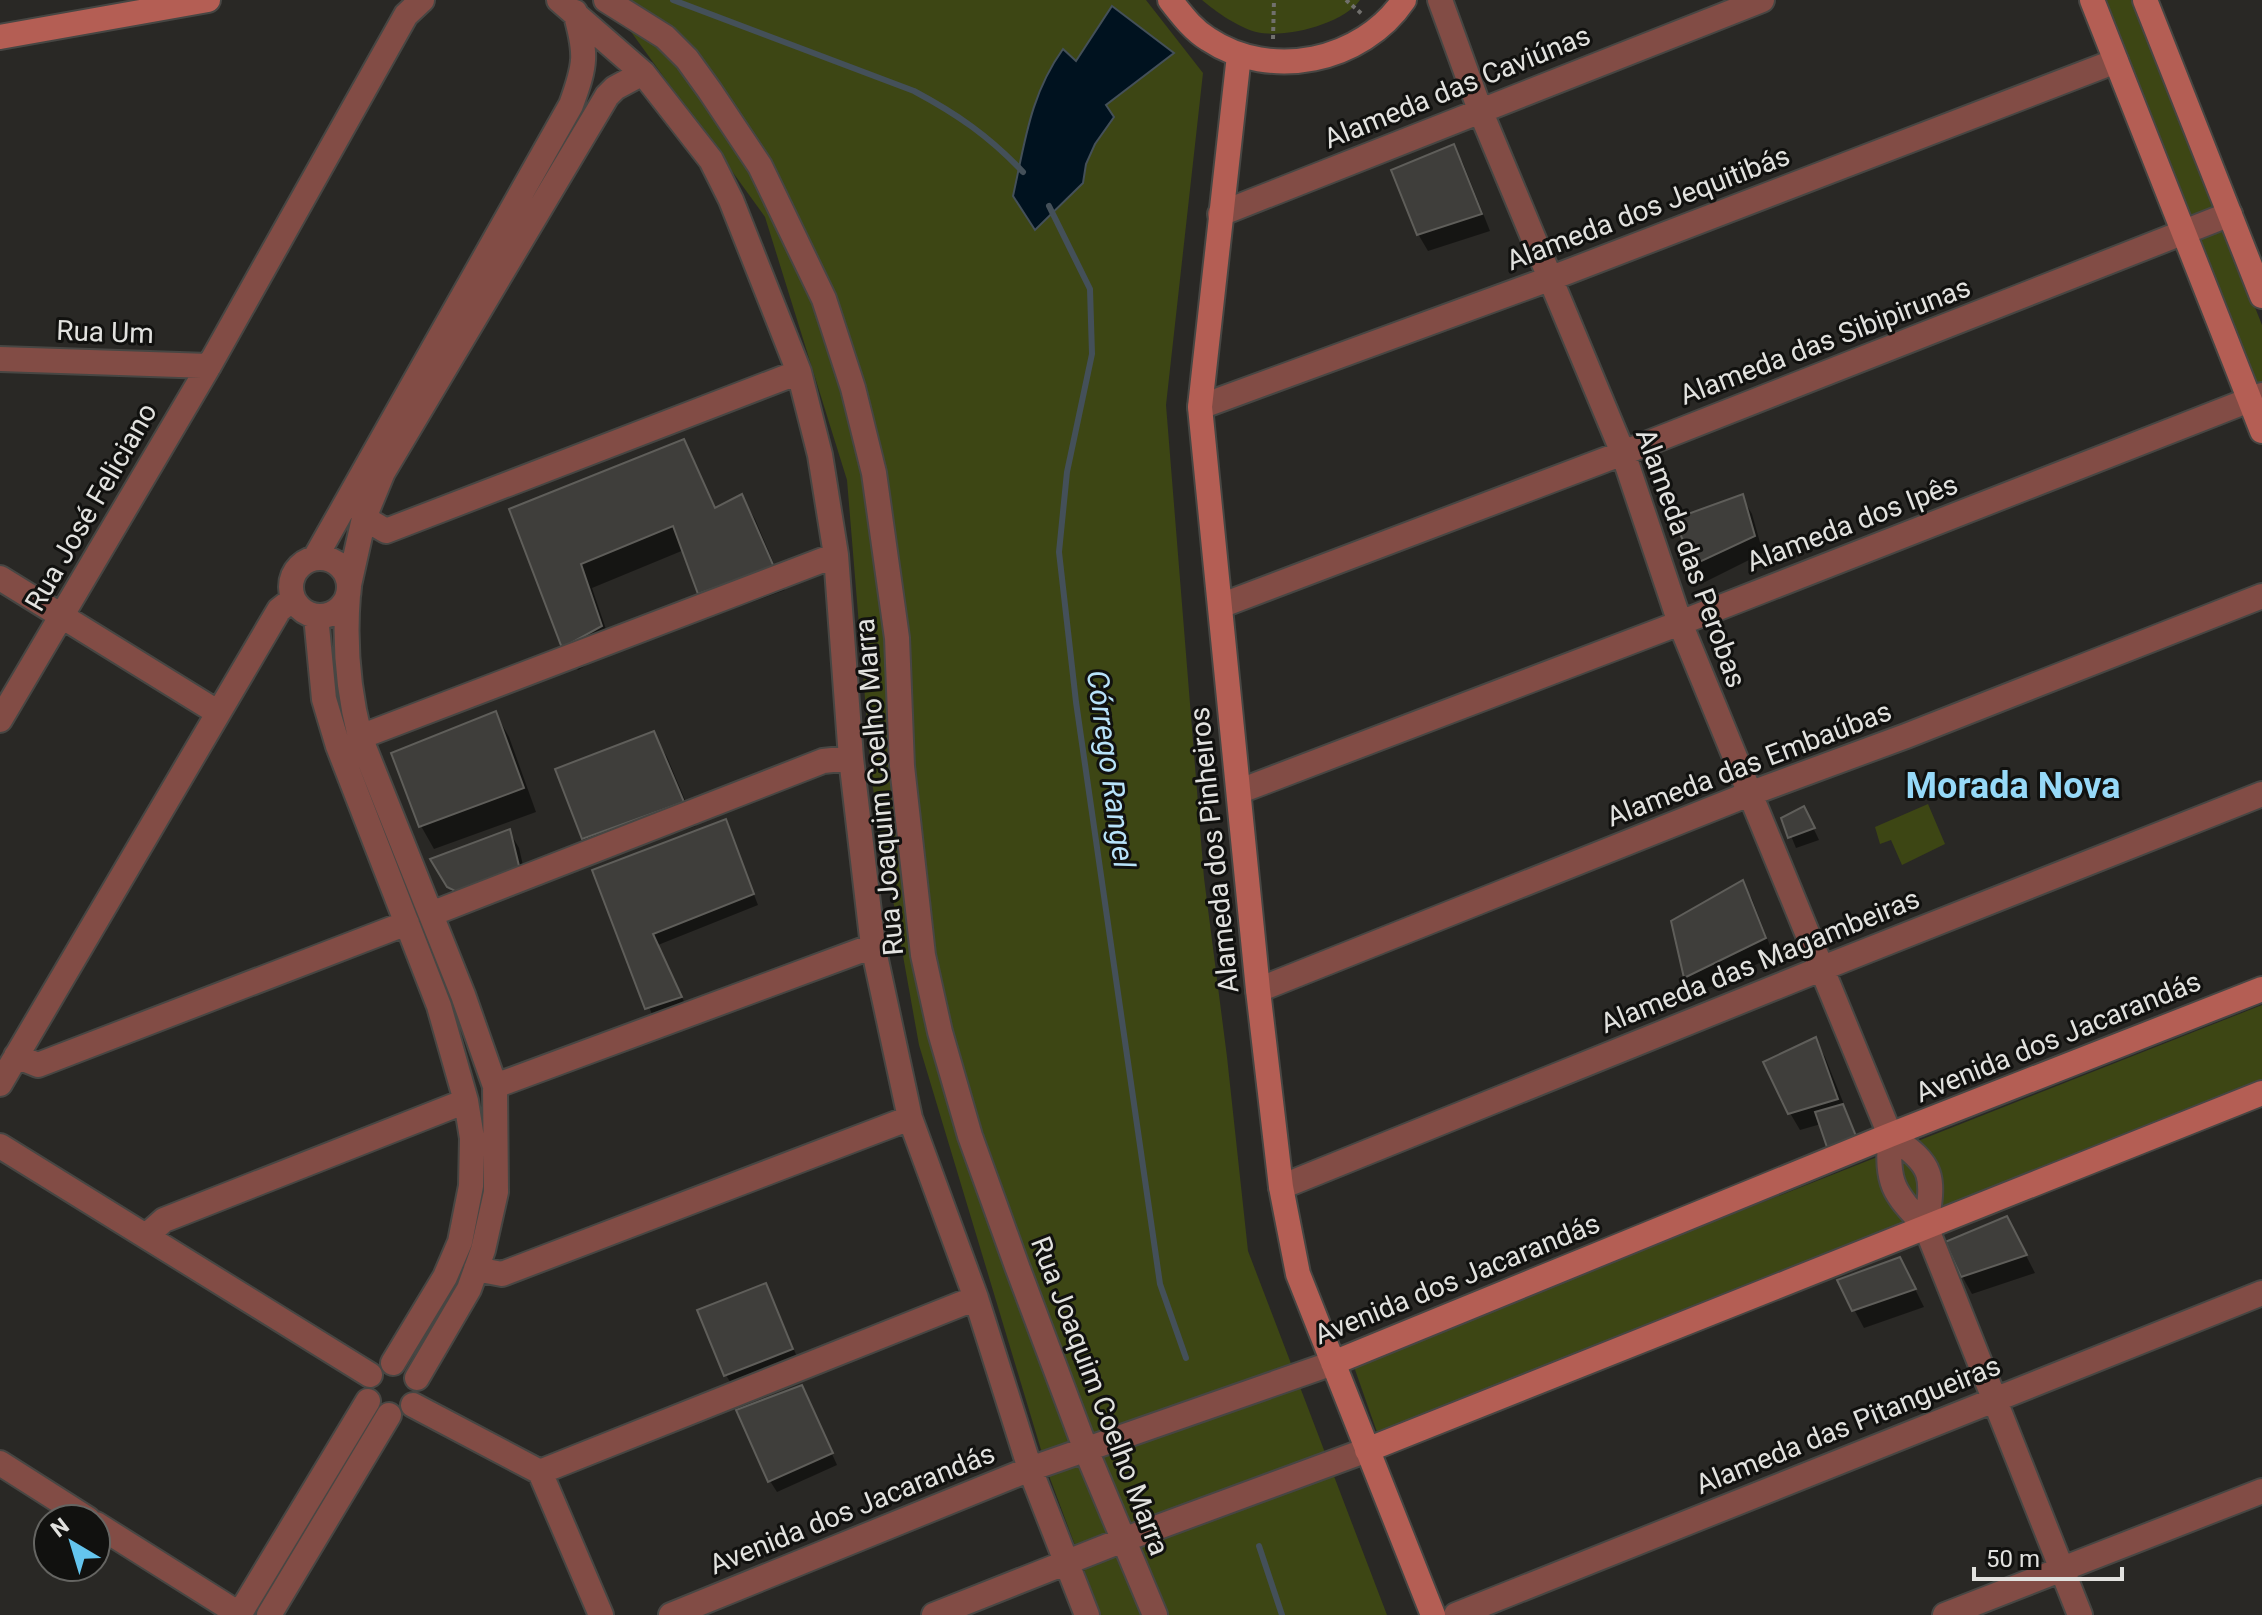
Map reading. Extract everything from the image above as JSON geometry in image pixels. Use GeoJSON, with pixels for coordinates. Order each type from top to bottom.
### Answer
{"type":"FeatureCollection","features":[{"type":"Feature","properties":{"kind":"street"},"geometry":{"type":"LineString","coordinates":[[0,37],[208,0]]}},
{"type":"Feature","properties":{"kind":"street","name":"Rua José Feliciano"},"geometry":{"type":"LineString","coordinates":[[0,720],[209,366],[406,15],[422,0]]}},
{"type":"Feature","properties":{"kind":"street","name":"Rua Joaquim Coelho Marra"},"geometry":{"type":"LineString","coordinates":[[606,0],[651,26],[687,59],[760,166],[824,299],[853,388],[874,473],[897,638],[902,766],[923,955],[940,1032],[970,1136],[1086,1450],[1155,1615]]}},
{"type":"Feature","properties":{"kind":"street"},"geometry":{"type":"LineString","coordinates":[[1170,0],[1200,34],[1239,55],[1273,62],[1311,61],[1347,49],[1379,29],[1404,0]]}},
{"type":"Feature","properties":{"kind":"street","name":"Alameda das Perobas"},"geometry":{"type":"LineString","coordinates":[[1440,0],[1480,110],[1623,453],[1680,623],[1890,1135],[1888,1169],[1892,1184],[1899,1197],[1926,1227],[2080,1615]]}},
{"type":"Feature","properties":{"kind":"street","name":"Alameda das Caviúnas"},"geometry":{"type":"LineString","coordinates":[[1220,214],[1762,0]]}},
{"type":"Feature","properties":{"kind":"street"},"geometry":{"type":"LineString","coordinates":[[2092,0],[2182,233],[2256,397],[2262,431]]}},
{"type":"Feature","properties":{"kind":"street"},"geometry":{"type":"LineString","coordinates":[[2145,0],[2262,296]]}},
{"type":"Feature","properties":{"kind":"street"},"geometry":{"type":"LineString","coordinates":[[315,558],[571,105],[584,70],[584,50],[567,6]]}},
{"type":"Feature","properties":{"kind":"street","name":"Rua Joaquim Coelho Marra"},"geometry":{"type":"LineString","coordinates":[[567,6],[643,73],[711,160],[731,200],[799,372],[820,455],[836,555],[851,758],[873,946],[910,1118],[976,1298],[1030,1469],[1087,1615]]}},
{"type":"Feature","properties":{"kind":"street","name":"Alameda dos Pinheiros"},"geometry":{"type":"LineString","coordinates":[[1239,55],[1200,407],[1258,990],[1281,1187],[1298,1274],[1433,1615]]}},
{"type":"Feature","properties":{"kind":"street","name":"Alameda dos Jequitibás"},"geometry":{"type":"LineString","coordinates":[[1200,407],[1549,279],[2116,61]]}},
{"type":"Feature","properties":{"kind":"street"},"geometry":{"type":"LineString","coordinates":[[417,1378],[411,1370],[393,1363],[376,1368],[370,1375],[366,1393],[368,1401],[380,1413],[389,1415],[397,1415],[413,1405],[418,1397],[417,1378],[469,1289],[483,1250],[496,1192],[495,1086],[360,737],[349,686],[345,631],[349,590],[364,518],[383,472],[607,96],[615,88],[643,73]]}},
{"type":"Feature","properties":{"kind":"street"},"geometry":{"type":"LineString","coordinates":[[702,148],[713,150],[726,146],[737,131]]}},
{"type":"Feature","properties":{"kind":"street","name":"Alameda das Sibipirunas"},"geometry":{"type":"LineString","coordinates":[[1220,606],[1623,453],[2230,214]]}},
{"type":"Feature","properties":{"kind":"street","name":"Rua Um"},"geometry":{"type":"LineString","coordinates":[[0,359],[209,366]]}},
{"type":"Feature","properties":{"kind":"street"},"geometry":{"type":"LineString","coordinates":[[364,518],[386,531],[799,372]]}},
{"type":"Feature","properties":{"kind":"street","name":"Alameda dos Ipês"},"geometry":{"type":"LineString","coordinates":[[1240,791],[1680,623],[2256,397]]}},
{"type":"Feature","properties":{"kind":"street"},"geometry":{"type":"LineString","coordinates":[[360,737],[836,555]]}},
{"type":"Feature","properties":{"kind":"street"},"geometry":{"type":"LineString","coordinates":[[315,558],[332,560],[347,574],[349,590],[335,612],[316,616],[299,607],[293,599],[291,580],[302,563],[315,558]]}},
{"type":"Feature","properties":{"kind":"street"},"geometry":{"type":"LineString","coordinates":[[0,578],[217,712]]}},
{"type":"Feature","properties":{"kind":"street","name":"Alameda das Embaúbas"},"geometry":{"type":"LineString","coordinates":[[1258,990],[1749,794],[1906,736],[2262,596]]}},
{"type":"Feature","properties":{"kind":"street"},"geometry":{"type":"LineString","coordinates":[[0,1084],[217,712],[279,610],[293,599]]}},
{"type":"Feature","properties":{"kind":"street"},"geometry":{"type":"LineString","coordinates":[[316,616],[324,699],[338,746],[439,1006],[466,1101],[472,1138],[471,1186],[460,1242],[445,1277],[393,1363]]}},
{"type":"Feature","properties":{"kind":"street"},"geometry":{"type":"LineString","coordinates":[[431,914],[823,761],[851,758]]}},
{"type":"Feature","properties":{"kind":"street","name":"Alameda das Magambeiras"},"geometry":{"type":"LineString","coordinates":[[1281,1187],[2262,794]]}},
{"type":"Feature","properties":{"kind":"street"},"geometry":{"type":"LineString","coordinates":[[16,1056],[38,1065],[407,923]]}},
{"type":"Feature","properties":{"kind":"street"},"geometry":{"type":"LineString","coordinates":[[495,1086],[873,946]]}},
{"type":"Feature","properties":{"kind":"street","name":"Avenida dos Jacarandás"},"geometry":{"type":"LineString","coordinates":[[671,1615],[1030,1469],[1333,1363],[1890,1135],[2262,989]]}},
{"type":"Feature","properties":{"kind":"street"},"geometry":{"type":"LineString","coordinates":[[934,1615],[1123,1540],[1367,1450],[2262,1093]]}},
{"type":"Feature","properties":{"kind":"street"},"geometry":{"type":"LineString","coordinates":[[146,1236],[164,1220],[466,1101]]}},
{"type":"Feature","properties":{"kind":"street"},"geometry":{"type":"LineString","coordinates":[[476,1269],[502,1274],[910,1118]]}},
{"type":"Feature","properties":{"kind":"street","name":"Alameda das Perobas"},"geometry":{"type":"LineString","coordinates":[[1890,1135],[1920,1156],[1928,1170],[1932,1187],[1926,1227]]}},
{"type":"Feature","properties":{"kind":"street"},"geometry":{"type":"LineString","coordinates":[[0,1146],[370,1375]]}},
{"type":"Feature","properties":{"kind":"street","name":"Alameda das Pitangueiras"},"geometry":{"type":"LineString","coordinates":[[1456,1615],[2262,1293]]}},
{"type":"Feature","properties":{"kind":"street"},"geometry":{"type":"LineString","coordinates":[[540,1472],[976,1298]]}},
{"type":"Feature","properties":{"kind":"street"},"geometry":{"type":"LineString","coordinates":[[112,1534],[239,1615],[368,1401]]}},
{"type":"Feature","properties":{"kind":"street"},"geometry":{"type":"LineString","coordinates":[[413,1405],[540,1472],[601,1615]]}},
{"type":"Feature","properties":{"kind":"street"},"geometry":{"type":"LineString","coordinates":[[269,1615],[389,1415]]}},
{"type":"Feature","properties":{"kind":"street"},"geometry":{"type":"LineString","coordinates":[[0,1463],[63,1503]]}},
{"type":"Feature","properties":{"kind":"street"},"geometry":{"type":"LineString","coordinates":[[1945,1615],[2061,1567],[2262,1491]]}},
{"type":"Feature","properties":{"kind":"street"},"geometry":{"type":"LineString","coordinates":[[271,1560],[293,1574]]}},
{"type":"Feature","properties":{"kind":"path"},"geometry":{"type":"LineString","coordinates":[[1273,62],[1274,0]]}},
{"type":"Feature","properties":{"kind":"green space"},"geometry":{"type":"Polygon","coordinates":[[[608,0],[1146,0],[1203,73],[1166,405],[1204,878],[1248,1251],[1387,1615],[1101,1615],[1048,1473],[919,1045],[872,783],[847,480],[765,217],[608,0]]]}},
{"type":"Feature","properties":{"kind":"green space"},"geometry":{"type":"Polygon","coordinates":[[[1202,0],[1360,0],[1352,9],[1327,23],[1268,34],[1242,27],[1202,0]]]}},
{"type":"Feature","properties":{"kind":"green space"},"geometry":{"type":"Polygon","coordinates":[[[2100,0],[2133,0],[2262,325],[2262,409],[2100,0]]]}},
{"type":"Feature","properties":{"kind":"green space"},"geometry":{"type":"Polygon","coordinates":[[[1928,804],[1945,844],[1902,865],[1891,840],[1880,844],[1875,827],[1928,804]]]}},
{"type":"Feature","properties":{"kind":"green space"},"geometry":{"type":"Polygon","coordinates":[[[2262,1005],[2262,1083],[1378,1435],[1353,1364],[2262,1005]]]}},
{"type":"Feature","properties":{"kind":"water"},"geometry":{"type":"Polygon","coordinates":[[[1112,6],[1174,53],[1106,105],[1114,117],[1095,144],[1086,164],[1083,183],[1035,230],[1013,196],[1036,101],[1063,49],[1076,61],[1112,6]]]}},
{"type":"Feature","properties":{"kind":"building"},"geometry":{"type":"Polygon","coordinates":[[[1454,144],[1482,214],[1417,235],[1391,170],[1454,144]]]}},
{"type":"Feature","properties":{"kind":"building"},"geometry":{"type":"Polygon","coordinates":[[[684,439],[715,508],[742,494],[774,567],[698,594],[673,526],[581,564],[602,626],[562,648],[509,509],[684,439]]]}},
{"type":"Feature","properties":{"kind":"building"},"geometry":{"type":"Polygon","coordinates":[[[1743,494],[1755,536],[1693,565],[1674,519],[1743,494]]]}},
{"type":"Feature","properties":{"kind":"building"},"geometry":{"type":"Polygon","coordinates":[[[496,711],[524,788],[419,827],[391,753],[496,711]]]}},
{"type":"Feature","properties":{"kind":"building"},"geometry":{"type":"Polygon","coordinates":[[[654,731],[684,802],[582,839],[555,769],[654,731]]]}},
{"type":"Feature","properties":{"kind":"building"},"geometry":{"type":"Polygon","coordinates":[[[1804,806],[1815,828],[1788,838],[1781,818],[1804,806]]]}},
{"type":"Feature","properties":{"kind":"building"},"geometry":{"type":"Polygon","coordinates":[[[726,819],[754,894],[653,934],[682,997],[645,1009],[592,870],[726,819]]]}},
{"type":"Feature","properties":{"kind":"building"},"geometry":{"type":"Polygon","coordinates":[[[510,829],[520,870],[459,893],[447,887],[430,859],[510,829]]]}},
{"type":"Feature","properties":{"kind":"building"},"geometry":{"type":"Polygon","coordinates":[[[1743,880],[1766,938],[1684,978],[1671,921],[1743,880]]]}},
{"type":"Feature","properties":{"kind":"building"},"geometry":{"type":"Polygon","coordinates":[[[1816,1037],[1838,1099],[1788,1114],[1763,1062],[1816,1037]]]}},
{"type":"Feature","properties":{"kind":"building"},"geometry":{"type":"Polygon","coordinates":[[[1843,1104],[1860,1146],[1830,1156],[1815,1112],[1843,1104]]]}},
{"type":"Feature","properties":{"kind":"building"},"geometry":{"type":"Polygon","coordinates":[[[2007,1216],[2027,1255],[1961,1277],[1945,1242],[2007,1216]]]}},
{"type":"Feature","properties":{"kind":"building"},"geometry":{"type":"Polygon","coordinates":[[[1900,1257],[1916,1289],[1852,1311],[1837,1280],[1900,1257]]]}},
{"type":"Feature","properties":{"kind":"building"},"geometry":{"type":"Polygon","coordinates":[[[766,1283],[793,1349],[724,1376],[697,1310],[766,1283]]]}},
{"type":"Feature","properties":{"kind":"building"},"geometry":{"type":"Polygon","coordinates":[[[802,1385],[833,1453],[768,1482],[736,1410],[802,1385]]]}},
{"type":"Feature","properties":{"kind":"waterway"},"geometry":{"type":"LineString","coordinates":[[673,0],[914,91],[972,127],[1023,172]]}},
{"type":"Feature","properties":{"kind":"waterway","name":"Córrego Rangel"},"geometry":{"type":"LineString","coordinates":[[1049,206],[1090,289],[1092,354],[1067,472],[1059,552],[1076,702],[1160,1284],[1186,1358]]}},
{"type":"Feature","properties":{"kind":"waterway","name":"Córrego Rangel"},"geometry":{"type":"LineString","coordinates":[[1259,1546],[1282,1615]]}},
{"type":"Feature","properties":{"kind":"district","name":"Morada Nova"},"geometry":{"type":"Point","coordinates":[2013,786]}}]}
